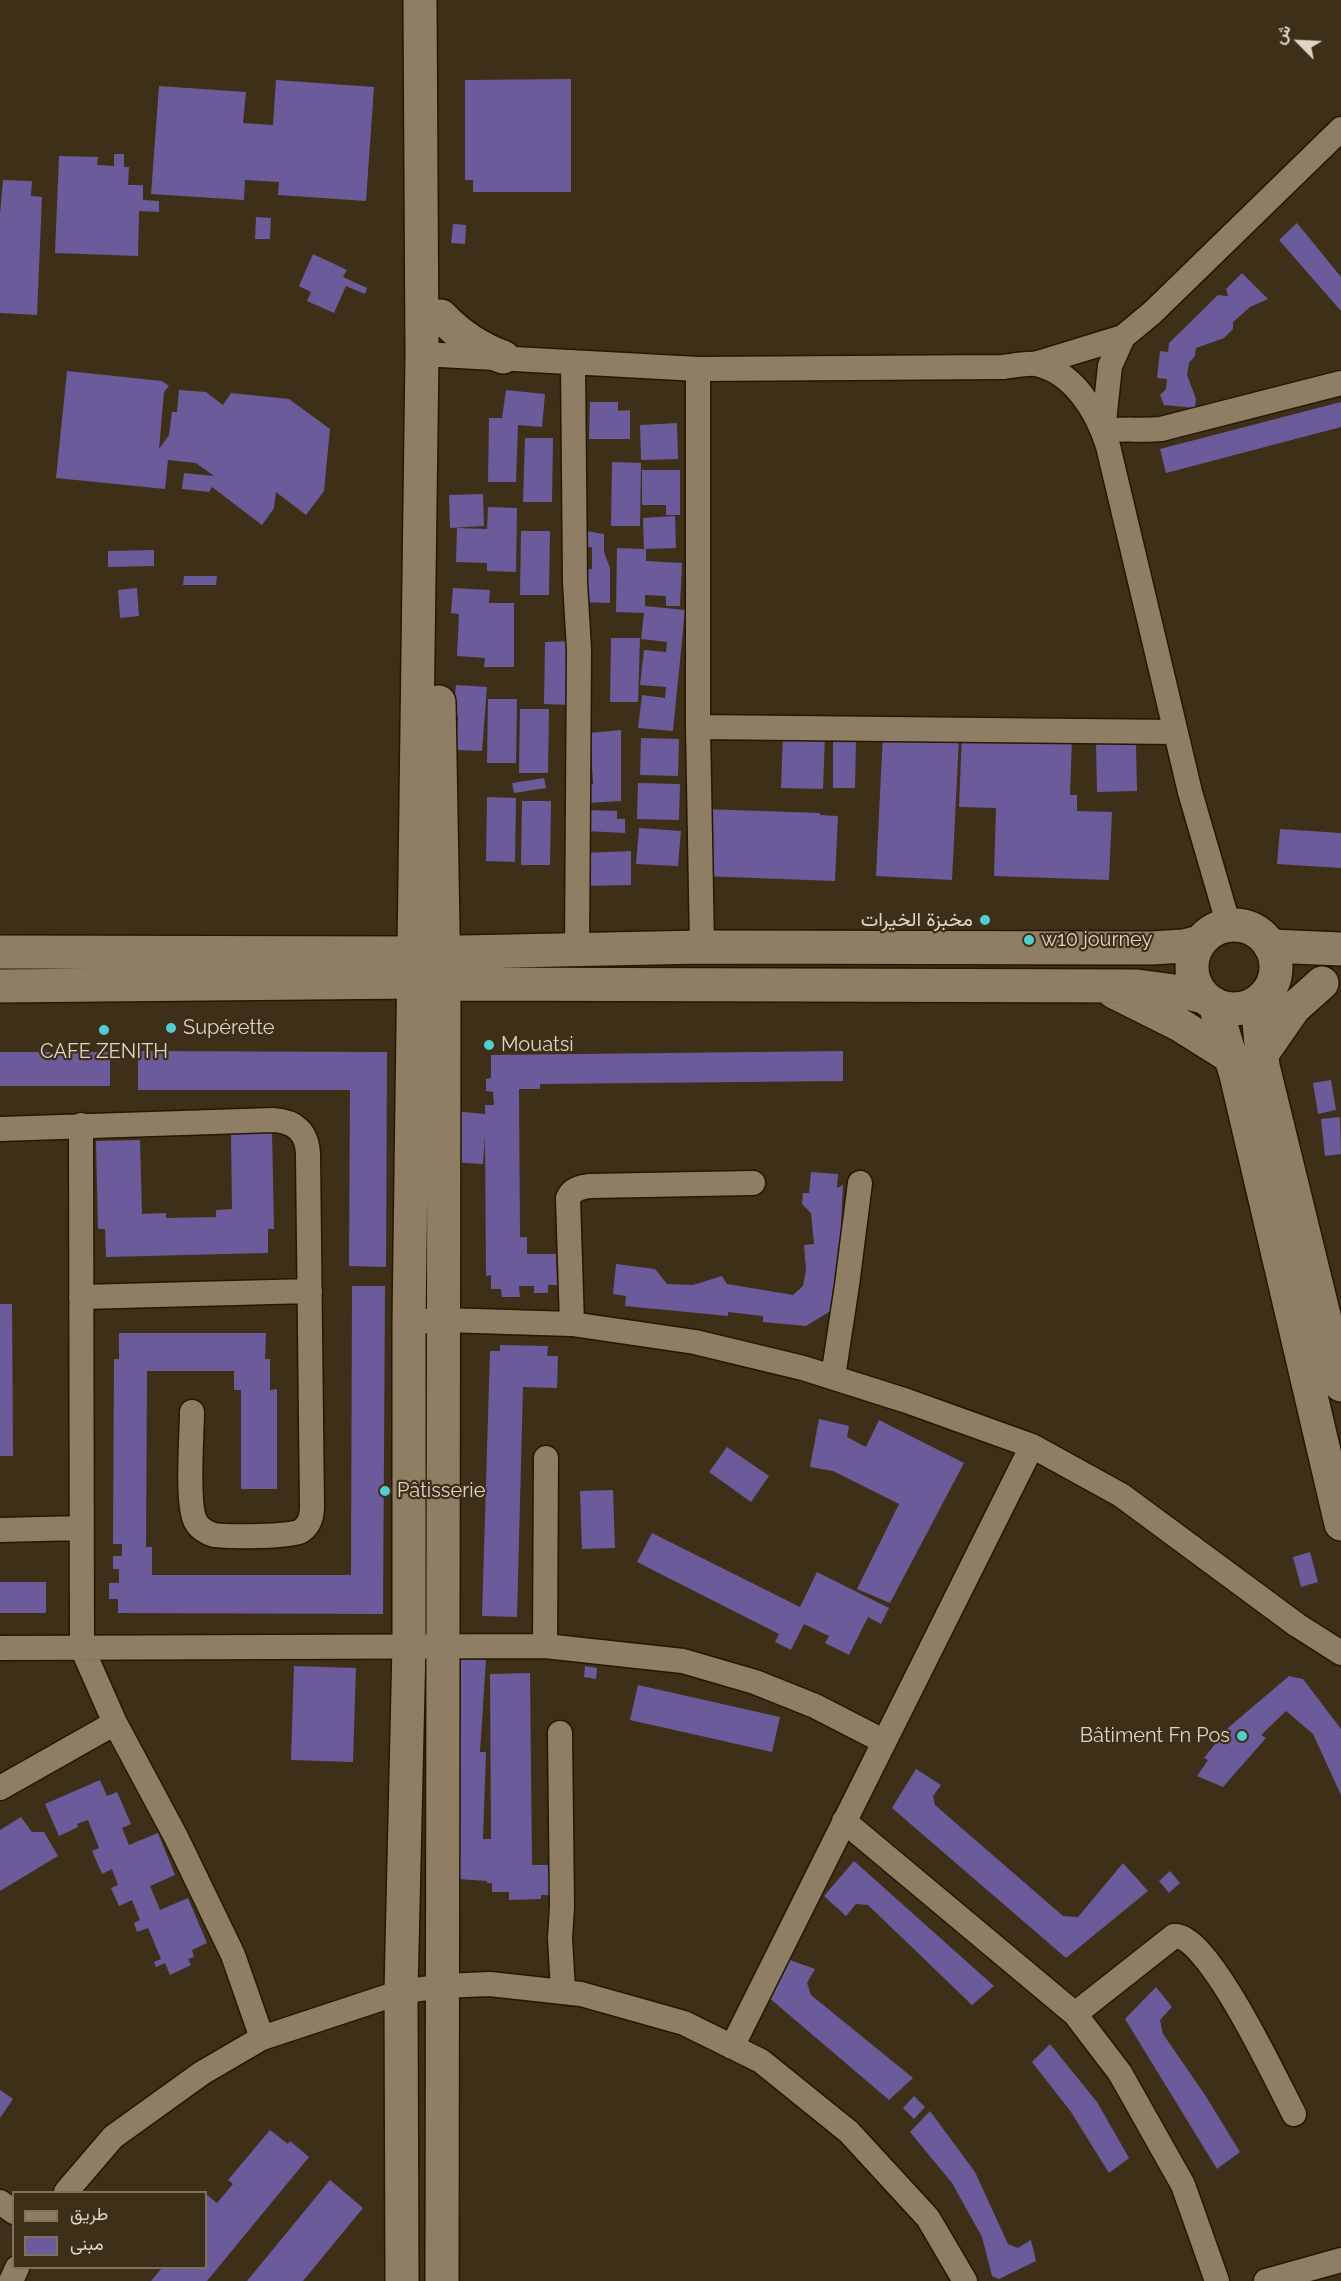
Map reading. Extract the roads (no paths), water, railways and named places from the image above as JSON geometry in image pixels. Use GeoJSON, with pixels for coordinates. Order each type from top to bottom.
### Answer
{"type":"FeatureCollection","features":[{"type":"Feature","properties":{"kind":"main road"},"geometry":{"type":"LineString","coordinates":[[420,0],[432,354],[429,967],[444,1320],[442,2281]]}},
{"type":"Feature","properties":{"kind":"main road"},"geometry":{"type":"LineString","coordinates":[[432,354],[441,316],[438,0]]}},
{"type":"Feature","properties":{"kind":"main road"},"geometry":{"type":"LineString","coordinates":[[441,316],[463,337],[503,357]]}},
{"type":"Feature","properties":{"kind":"main road"},"geometry":{"type":"LineString","coordinates":[[1341,1385],[1246,1056],[1193,976],[1192,964],[1200,942],[1208,934],[1229,926],[1241,926],[1263,937],[1270,946],[1276,966],[1246,1056],[1341,1524]]}},
{"type":"Feature","properties":{"kind":"main road"},"geometry":{"type":"LineString","coordinates":[[0,986],[429,967],[577,948],[1150,948],[1184,946],[1200,942]]}},
{"type":"Feature","properties":{"kind":"main road"},"geometry":{"type":"LineString","coordinates":[[1270,946],[1341,949]]}},
{"type":"Feature","properties":{"kind":"main road"},"geometry":{"type":"LineString","coordinates":[[0,952],[1159,988],[1210,1001],[1226,1009],[1238,1009],[1266,993],[1331,983]]}},
{"type":"Feature","properties":{"kind":"main road"},"geometry":{"type":"LineString","coordinates":[[402,2281],[401,1992],[409,1646],[409,1322],[429,967]]}},
{"type":"Feature","properties":{"kind":"main road"},"geometry":{"type":"LineString","coordinates":[[1246,1056],[1294,1008],[1331,983]]}},
{"type":"Feature","properties":{"kind":"main road"},"geometry":{"type":"LineString","coordinates":[[1101,987],[1246,1056]]}},
{"type":"Feature","properties":{"kind":"street"},"geometry":{"type":"LineString","coordinates":[[432,354],[698,369],[1003,367],[1035,364],[1123,337],[1152,313],[1341,129]]}},
{"type":"Feature","properties":{"kind":"street"},"geometry":{"type":"LineString","coordinates":[[1103,431],[1110,366],[1123,337]]}},
{"type":"Feature","properties":{"kind":"street"},"geometry":{"type":"LineString","coordinates":[[573,362],[575,582],[579,650],[577,948]]}},
{"type":"Feature","properties":{"kind":"street"},"geometry":{"type":"LineString","coordinates":[[1035,364],[1058,374],[1082,393],[1103,431],[1190,792],[1229,926]]}},
{"type":"Feature","properties":{"kind":"street"},"geometry":{"type":"LineString","coordinates":[[698,369],[698,727],[702,947]]}},
{"type":"Feature","properties":{"kind":"street"},"geometry":{"type":"LineString","coordinates":[[1103,431],[1122,428],[1161,429],[1341,383]]}},
{"type":"Feature","properties":{"kind":"street"},"geometry":{"type":"LineString","coordinates":[[698,727],[1175,732]]}},
{"type":"Feature","properties":{"kind":"street"},"geometry":{"type":"LineString","coordinates":[[0,1129],[284,1120],[295,1125],[303,1133],[308,1142],[312,1507],[310,1521],[306,1527],[294,1534],[233,1535],[214,1535],[200,1527],[195,1521],[191,1505],[192,1412]]}},
{"type":"Feature","properties":{"kind":"street"},"geometry":{"type":"LineString","coordinates":[[81,1125],[82,1648],[115,1722],[176,1837],[233,1955],[262,2038]]}},
{"type":"Feature","properties":{"kind":"street"},"geometry":{"type":"LineString","coordinates":[[833,1377],[860,1183]]}},
{"type":"Feature","properties":{"kind":"street"},"geometry":{"type":"LineString","coordinates":[[572,1324],[567,1198],[572,1192],[590,1186],[753,1184]]}},
{"type":"Feature","properties":{"kind":"street"},"geometry":{"type":"LineString","coordinates":[[81,1297],[310,1291]]}},
{"type":"Feature","properties":{"kind":"street"},"geometry":{"type":"LineString","coordinates":[[409,1322],[444,1320],[572,1324],[695,1342],[803,1368],[907,1401],[1032,1446],[1121,1495],[1297,1625],[1341,1653]]}},
{"type":"Feature","properties":{"kind":"street"},"geometry":{"type":"LineString","coordinates":[[732,2047],[1032,1446]]}},
{"type":"Feature","properties":{"kind":"street"},"geometry":{"type":"LineString","coordinates":[[545,1646],[546,1458]]}},
{"type":"Feature","properties":{"kind":"street"},"geometry":{"type":"LineString","coordinates":[[0,1530],[81,1528]]}},
{"type":"Feature","properties":{"kind":"street"},"geometry":{"type":"LineString","coordinates":[[0,1648],[545,1646],[683,1661],[755,1682],[815,1706],[883,1741]]}},
{"type":"Feature","properties":{"kind":"street"},"geometry":{"type":"LineString","coordinates":[[0,1788],[115,1722]]}},
{"type":"Feature","properties":{"kind":"street"},"geometry":{"type":"LineString","coordinates":[[560,1732],[562,1907],[560,1938],[563,1991]]}},
{"type":"Feature","properties":{"kind":"street"},"geometry":{"type":"LineString","coordinates":[[844,1821],[1075,2014],[1120,2073],[1183,2185],[1217,2281]]}},
{"type":"Feature","properties":{"kind":"street"},"geometry":{"type":"LineString","coordinates":[[1075,2014],[1174,1936],[1183,1936],[1216,1971],[1293,2114]]}},
{"type":"Feature","properties":{"kind":"street"},"geometry":{"type":"LineString","coordinates":[[68,2191],[113,2138],[202,2073],[262,2038],[401,1992],[442,1986],[490,1984],[563,1991],[684,2023],[761,2061],[849,2132],[928,2218],[965,2281]]}},
{"type":"Feature","properties":{"kind":"street"},"geometry":{"type":"LineString","coordinates":[[1266,2281],[1341,2260]]}},
{"type":"Feature","properties":{"kind":"place","name":"مخبزة الخيرات"},"geometry":{"type":"Point","coordinates":[985,920]}},
{"type":"Feature","properties":{"kind":"place","name":"w10 journey"},"geometry":{"type":"Point","coordinates":[1029,940]}},
{"type":"Feature","properties":{"kind":"place","name":"Supérette"},"geometry":{"type":"Point","coordinates":[171,1028]}},
{"type":"Feature","properties":{"kind":"place","name":"CAFE ZENITH"},"geometry":{"type":"Point","coordinates":[104,1030]}},
{"type":"Feature","properties":{"kind":"place","name":"Mouatsi"},"geometry":{"type":"Point","coordinates":[489,1045]}},
{"type":"Feature","properties":{"kind":"place","name":"Pâtisserie"},"geometry":{"type":"Point","coordinates":[385,1491]}},
{"type":"Feature","properties":{"kind":"place","name":"Bâtiment Fn Pos"},"geometry":{"type":"Point","coordinates":[1242,1736]}}]}
